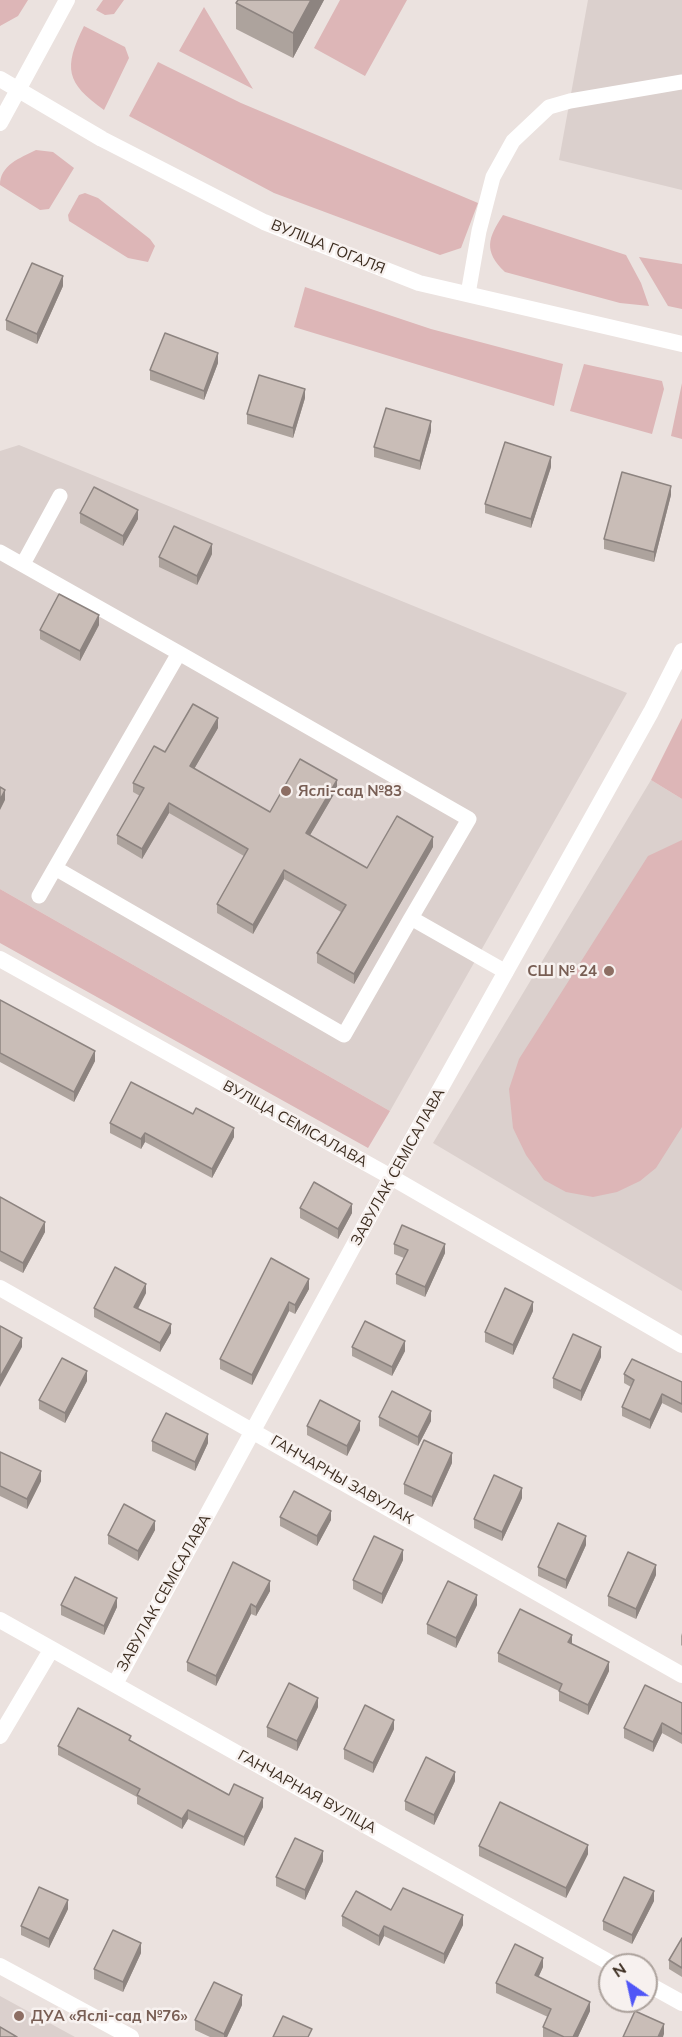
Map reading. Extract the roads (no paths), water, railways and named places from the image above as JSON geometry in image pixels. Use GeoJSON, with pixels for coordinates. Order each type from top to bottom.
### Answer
{"type":"FeatureCollection","features":[{"type":"Feature","properties":{"kind":"street"},"geometry":{"type":"LineString","coordinates":[[0,123],[67,0]]}},
{"type":"Feature","properties":{"kind":"street","name":"ВУЛІЦА ГОГАЛЯ"},"geometry":{"type":"LineString","coordinates":[[0,79],[102,139],[264,222],[419,283],[682,344]]}},
{"type":"Feature","properties":{"kind":"street","name":"ЗАВУЛАК СЕМІСАЛАВА"},"geometry":{"type":"LineString","coordinates":[[115,1684],[391,1177],[651,712],[682,651]]}},
{"type":"Feature","properties":{"kind":"street","name":"ВУЛІЦА СЕМІСАЛАВА"},"geometry":{"type":"LineString","coordinates":[[0,959],[391,1177],[682,1345]]}},
{"type":"Feature","properties":{"kind":"street","name":"ГАНЧАРНЫ ЗАВУЛАК"},"geometry":{"type":"LineString","coordinates":[[0,1288],[254,1430],[682,1675]]}},
{"type":"Feature","properties":{"kind":"street","name":"ГАНЧАРНАЯ ВУЛІЦА"},"geometry":{"type":"LineString","coordinates":[[0,1620],[598,1956]]}},
{"type":"Feature","properties":{"kind":"street"},"geometry":{"type":"LineString","coordinates":[[0,1736],[51,1650]]}},
{"type":"Feature","properties":{"kind":"street"},"geometry":{"type":"LineString","coordinates":[[0,1966],[131,2037]]}},
{"type":"Feature","properties":{"kind":"street"},"geometry":{"type":"LineString","coordinates":[[658,1990],[682,2003]]}},
{"type":"Feature","properties":{"kind":"lane"},"geometry":{"type":"LineString","coordinates":[[468,294],[479,231],[493,177],[513,141],[549,106],[682,82]]}},
{"type":"Feature","properties":{"kind":"lane"},"geometry":{"type":"LineString","coordinates":[[23,564],[60,496]]}},
{"type":"Feature","properties":{"kind":"lane"},"geometry":{"type":"LineString","coordinates":[[0,552],[469,819],[344,1035],[55,868]]}},
{"type":"Feature","properties":{"kind":"lane"},"geometry":{"type":"LineString","coordinates":[[39,896],[179,653]]}},
{"type":"Feature","properties":{"kind":"lane"},"geometry":{"type":"LineString","coordinates":[[411,918],[506,972]]}},
{"type":"Feature","properties":{"kind":"place","name":"Яслі-сад №83"},"geometry":{"type":"Point","coordinates":[286,791]}},
{"type":"Feature","properties":{"kind":"place","name":"СШ № 24"},"geometry":{"type":"Point","coordinates":[609,971]}},
{"type":"Feature","properties":{"kind":"place","name":"ДУА «Яслі-сад №76»"},"geometry":{"type":"Point","coordinates":[19,2016]}}]}
